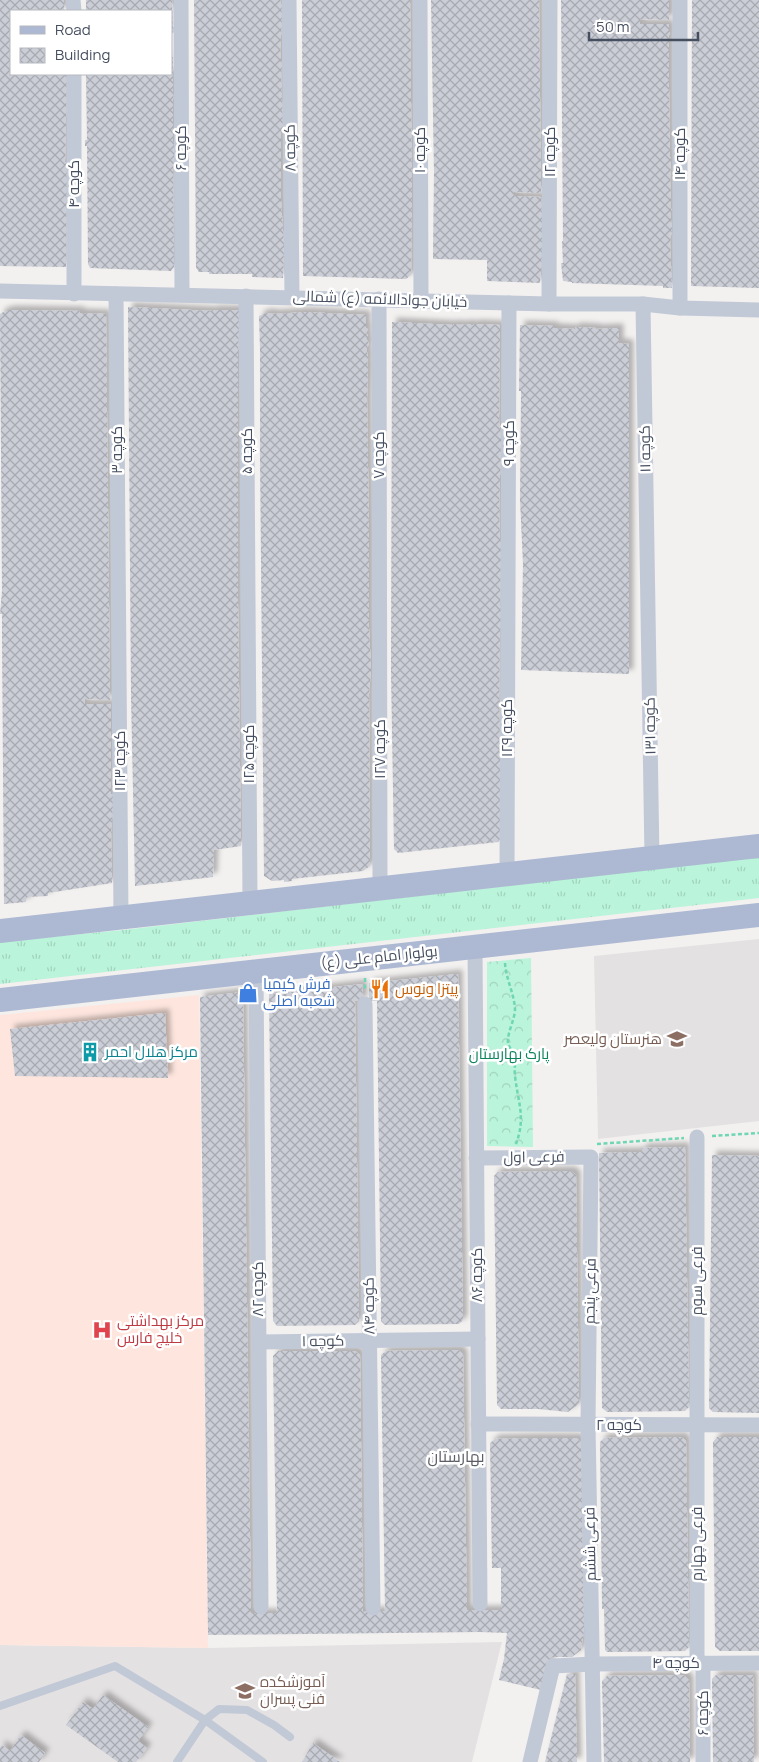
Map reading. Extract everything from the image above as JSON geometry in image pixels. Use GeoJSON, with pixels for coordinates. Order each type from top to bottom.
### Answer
{"type":"FeatureCollection","features":[{"type":"Feature","properties":{"kind":"main road"},"geometry":{"type":"LineString","coordinates":[[0,931],[759,846]]}},
{"type":"Feature","properties":{"kind":"main road","name":"بولوار امام علی (ع)"},"geometry":{"type":"LineString","coordinates":[[0,1000],[759,915]]}},
{"type":"Feature","properties":{"kind":"street","name":"کوچه ۶"},"geometry":{"type":"LineString","coordinates":[[181,0],[182,295]]}},
{"type":"Feature","properties":{"kind":"street","name":"کوچه ۸"},"geometry":{"type":"LineString","coordinates":[[289,0],[292,297]]}},
{"type":"Feature","properties":{"kind":"street","name":"کوچه ۱۰"},"geometry":{"type":"LineString","coordinates":[[420,0],[421,300]]}},
{"type":"Feature","properties":{"kind":"street","name":"کوچه ۱۲"},"geometry":{"type":"LineString","coordinates":[[549,304],[550,0]]}},
{"type":"Feature","properties":{"kind":"street","name":"کوچه ۱۴"},"geometry":{"type":"LineString","coordinates":[[680,0],[680,308]]}},
{"type":"Feature","properties":{"kind":"street","name":"کوچه ۴"},"geometry":{"type":"LineString","coordinates":[[74,75],[74,294]]}},
{"type":"Feature","properties":{"kind":"street","name":"خیابان جوادالائمه (ع) شمالی"},"geometry":{"type":"LineString","coordinates":[[0,291],[549,304],[643,304],[680,308],[759,310]]}},
{"type":"Feature","properties":{"kind":"street","name":"کوچه ۳"},"geometry":{"type":"LineString","coordinates":[[116,294],[119,606]]}},
{"type":"Feature","properties":{"kind":"street","name":"کوچه ۵"},"geometry":{"type":"LineString","coordinates":[[246,296],[248,606]]}},
{"type":"Feature","properties":{"kind":"street","name":"کوچه ۷"},"geometry":{"type":"LineString","coordinates":[[379,299],[380,610]]}},
{"type":"Feature","properties":{"kind":"street","name":"کوچه ۹"},"geometry":{"type":"LineString","coordinates":[[508,582],[510,303]]}},
{"type":"Feature","properties":{"kind":"street","name":"کوچه ۱۱"},"geometry":{"type":"LineString","coordinates":[[643,304],[648,594]]}},
{"type":"Feature","properties":{"kind":"street","name":"کوچه ۱۲۹"},"geometry":{"type":"LineString","coordinates":[[507,874],[508,582]]}},
{"type":"Feature","properties":{"kind":"street","name":"کوچه ۱۳۱"},"geometry":{"type":"LineString","coordinates":[[648,594],[652,858]]}},
{"type":"Feature","properties":{"kind":"street","name":"کوچه ۱۲۳"},"geometry":{"type":"LineString","coordinates":[[119,606],[121,917]]}},
{"type":"Feature","properties":{"kind":"street","name":"کوچه ۱۲۵"},"geometry":{"type":"LineString","coordinates":[[248,606],[250,903]]}},
{"type":"Feature","properties":{"kind":"street","name":"کوچه ۱۲۷"},"geometry":{"type":"LineString","coordinates":[[380,610],[380,888]]}},
{"type":"Feature","properties":{"kind":"street","name":"کوچه ۸۶"},"geometry":{"type":"LineString","coordinates":[[475,947],[480,1604]]}},
{"type":"Feature","properties":{"kind":"street","name":"کوچه ۸۲"},"geometry":{"type":"LineString","coordinates":[[256,971],[261,1607]]}},
{"type":"Feature","properties":{"kind":"street","name":"کوچه ۸۴"},"geometry":{"type":"LineString","coordinates":[[365,1004],[373,1608]]}},
{"type":"Feature","properties":{"kind":"street","name":"فرعی سوم"},"geometry":{"type":"LineString","coordinates":[[696,1425],[697,1137]]}},
{"type":"Feature","properties":{"kind":"street","name":"فرعی اول"},"geometry":{"type":"LineString","coordinates":[[476,1158],[591,1157]]}},
{"type":"Feature","properties":{"kind":"street","name":"فرعی پنجم"},"geometry":{"type":"LineString","coordinates":[[588,1424],[591,1157]]}},
{"type":"Feature","properties":{"kind":"street","name":"کوچه ۱"},"geometry":{"type":"LineString","coordinates":[[258,1342],[478,1338]]}},
{"type":"Feature","properties":{"kind":"street","name":"کوچه ۲"},"geometry":{"type":"LineString","coordinates":[[478,1424],[759,1425]]}},
{"type":"Feature","properties":{"kind":"street","name":"فرعی ششم"},"geometry":{"type":"LineString","coordinates":[[588,1424],[593,1664]]}},
{"type":"Feature","properties":{"kind":"street","name":"فرعی چهارم"},"geometry":{"type":"LineString","coordinates":[[696,1425],[700,1663]]}},
{"type":"Feature","properties":{"kind":"street","name":"کوچه ۶"},"geometry":{"type":"LineString","coordinates":[[700,1663],[703,1762]]}},
{"type":"Feature","properties":{"kind":"street","name":"کوچه ۴"},"geometry":{"type":"LineString","coordinates":[[530,1762],[553,1666],[759,1663]]}},
{"type":"Feature","properties":{"kind":"street"},"geometry":{"type":"LineString","coordinates":[[593,1664],[594,1762]]}},
{"type":"Feature","properties":{"kind":"lane"},"geometry":{"type":"LineString","coordinates":[[0,1706],[114,1666],[205,1720],[263,1762]]}},
{"type":"Feature","properties":{"kind":"lane"},"geometry":{"type":"LineString","coordinates":[[177,1762],[205,1720],[219,1708],[247,1710],[274,1725],[290,1737]]}},
{"type":"Feature","properties":{"kind":"path"},"geometry":{"type":"LineString","coordinates":[[365,959],[365,1004]]}},
{"type":"Feature","properties":{"kind":"path"},"geometry":{"type":"LineString","coordinates":[[506,963],[507,977],[514,1007],[508,1042],[515,1059],[514,1072],[522,1113],[521,1126],[513,1158]]}},
{"type":"Feature","properties":{"kind":"path"},"geometry":{"type":"LineString","coordinates":[[591,1157],[593,1145],[759,1133]]}},
{"type":"Feature","properties":{"kind":"shaded area","name":"هنرستان ولیعصر"},"geometry":{"type":"Polygon","coordinates":[[[759,939],[759,1121],[598,1139],[594,956],[759,939]]]}},
{"type":"Feature","properties":{"kind":"shaded area","name":"مرکز بهداشتی خلیج فارس"},"geometry":{"type":"Polygon","coordinates":[[[199,995],[208,1648],[0,1645],[0,1015],[199,995]]]}},
{"type":"Feature","properties":{"kind":"shaded area","name":"آموزشکده فنی پسران"},"geometry":{"type":"Polygon","coordinates":[[[502,1642],[472,1762],[0,1762],[0,1645],[208,1648],[502,1642]]]}},
{"type":"Feature","properties":{"kind":"green space"},"geometry":{"type":"Polygon","coordinates":[[[759,856],[759,898],[0,984],[0,942],[123,930],[759,856]]]}},
{"type":"Feature","properties":{"kind":"green space","name":"پارک بهارستان"},"geometry":{"type":"Polygon","coordinates":[[[531,958],[533,1147],[487,1146],[487,962],[531,958]]]}},
{"type":"Feature","properties":{"kind":"building"},"geometry":{"type":"Polygon","coordinates":[[[0,0],[64,0],[64,10],[10,10],[10,75],[67,75],[65,162],[67,162],[66,267],[0,266],[0,0]]]}},
{"type":"Feature","properties":{"kind":"building"},"geometry":{"type":"Polygon","coordinates":[[[86,0],[172,0],[173,27],[175,32],[172,33],[172,10],[86,10],[86,0]]]}},
{"type":"Feature","properties":{"kind":"building"},"geometry":{"type":"Polygon","coordinates":[[[194,0],[280,0],[281,4],[283,4],[280,51],[283,130],[281,130],[281,201],[284,245],[283,278],[252,277],[252,274],[209,274],[209,272],[199,272],[196,268],[194,0]]]}},
{"type":"Feature","properties":{"kind":"building"},"geometry":{"type":"Polygon","coordinates":[[[302,0],[410,0],[411,275],[406,279],[303,276],[302,0]]]}},
{"type":"Feature","properties":{"kind":"building"},"geometry":{"type":"Polygon","coordinates":[[[431,0],[539,0],[541,193],[514,192],[514,196],[541,197],[543,240],[540,283],[487,281],[487,260],[433,259],[434,173],[431,0]]]}},
{"type":"Feature","properties":{"kind":"building"},"geometry":{"type":"Polygon","coordinates":[[[561,0],[669,0],[669,20],[640,19],[640,24],[669,24],[670,32],[670,205],[672,212],[670,212],[672,228],[670,243],[672,288],[563,281],[561,263],[563,263],[563,241],[561,0]]]}},
{"type":"Feature","properties":{"kind":"building"},"geometry":{"type":"Polygon","coordinates":[[[692,0],[759,0],[759,288],[691,286],[692,0]]]}},
{"type":"Feature","properties":{"kind":"building"},"geometry":{"type":"Polygon","coordinates":[[[173,57],[173,142],[175,143],[173,171],[174,267],[171,271],[90,268],[88,264],[87,146],[85,146],[85,140],[87,140],[86,75],[172,75],[173,57]]]}},
{"type":"Feature","properties":{"kind":"building"},"geometry":{"type":"Polygon","coordinates":[[[128,307],[213,311],[240,310],[238,350],[238,604],[241,846],[214,850],[213,877],[135,886],[131,696],[128,307]]]}},
{"type":"Feature","properties":{"kind":"building"},"geometry":{"type":"Polygon","coordinates":[[[9,310],[80,311],[80,313],[106,314],[110,700],[85,699],[84,704],[110,704],[111,706],[111,794],[114,794],[111,832],[112,883],[48,893],[48,896],[27,897],[26,902],[4,904],[2,614],[0,614],[2,591],[0,314],[9,310]]]}},
{"type":"Feature","properties":{"kind":"building"},"geometry":{"type":"Polygon","coordinates":[[[305,312],[366,315],[366,328],[368,328],[366,334],[368,338],[366,338],[369,344],[367,347],[367,398],[371,669],[369,694],[370,866],[363,871],[292,879],[292,881],[284,882],[284,880],[272,881],[264,876],[259,316],[265,313],[305,312]]]}},
{"type":"Feature","properties":{"kind":"building"},"geometry":{"type":"Polygon","coordinates":[[[392,322],[471,324],[471,326],[475,324],[500,325],[499,419],[501,440],[499,511],[502,628],[500,628],[499,701],[502,837],[498,842],[398,853],[394,849],[391,672],[392,322]]]}},
{"type":"Feature","properties":{"kind":"building"},"geometry":{"type":"Polygon","coordinates":[[[520,325],[575,329],[575,327],[596,329],[619,328],[619,343],[629,344],[629,674],[521,670],[523,564],[520,500],[520,325]]]}},
{"type":"Feature","properties":{"kind":"building"},"geometry":{"type":"Polygon","coordinates":[[[458,974],[463,1320],[459,1324],[385,1325],[381,1321],[377,1001],[369,1001],[369,983],[458,974]]]}},
{"type":"Feature","properties":{"kind":"building"},"geometry":{"type":"Polygon","coordinates":[[[362,984],[363,1001],[355,1001],[359,1321],[355,1325],[277,1326],[273,1321],[269,994],[362,984]]]}},
{"type":"Feature","properties":{"kind":"building"},"geometry":{"type":"Polygon","coordinates":[[[243,992],[251,1613],[277,1613],[273,1356],[278,1351],[355,1351],[360,1355],[363,1612],[385,1611],[381,1355],[386,1351],[459,1350],[463,1354],[467,1610],[501,1610],[501,1568],[492,1568],[490,1443],[495,1439],[536,1438],[577,1438],[581,1442],[584,1631],[581,1650],[572,1657],[552,1657],[546,1669],[541,1690],[499,1680],[507,1633],[208,1635],[200,997],[243,992]]]}},
{"type":"Feature","properties":{"kind":"building","name":"مرکز هلال احمر"},"geometry":{"type":"Polygon","coordinates":[[[165,1013],[168,1078],[15,1076],[10,1029],[165,1013]]]}},
{"type":"Feature","properties":{"kind":"building"},"geometry":{"type":"Polygon","coordinates":[[[685,1147],[689,1407],[685,1411],[607,1412],[602,1408],[599,1153],[642,1152],[642,1148],[685,1147]]]}},
{"type":"Feature","properties":{"kind":"building"},"geometry":{"type":"Polygon","coordinates":[[[712,1155],[759,1156],[759,1413],[713,1412],[709,1408],[712,1155]]]}},
{"type":"Feature","properties":{"kind":"building"},"geometry":{"type":"Polygon","coordinates":[[[571,1171],[576,1175],[579,1404],[568,1412],[538,1409],[501,1409],[497,1405],[494,1176],[498,1172],[571,1171]]]}},
{"type":"Feature","properties":{"kind":"building"},"geometry":{"type":"Polygon","coordinates":[[[682,1437],[686,1441],[689,1647],[685,1651],[607,1652],[605,1650],[604,1609],[602,1609],[600,1442],[604,1438],[682,1437]]]}},
{"type":"Feature","properties":{"kind":"building"},"geometry":{"type":"Polygon","coordinates":[[[717,1437],[759,1437],[759,1651],[720,1651],[715,1647],[713,1442],[717,1437]]]}},
{"type":"Feature","properties":{"kind":"building"},"geometry":{"type":"Polygon","coordinates":[[[567,1674],[575,1674],[577,1762],[545,1762],[567,1674]]]}},
{"type":"Feature","properties":{"kind":"building"},"geometry":{"type":"Polygon","coordinates":[[[684,1675],[689,1680],[690,1762],[604,1762],[602,1681],[607,1676],[684,1675]]]}},
{"type":"Feature","properties":{"kind":"building"},"geometry":{"type":"Polygon","coordinates":[[[716,1675],[753,1675],[754,1762],[713,1762],[712,1679],[716,1675]]]}},
{"type":"Feature","properties":{"kind":"building"},"geometry":{"type":"Polygon","coordinates":[[[103,1695],[148,1727],[138,1741],[147,1748],[136,1762],[118,1762],[66,1725],[83,1702],[93,1709],[103,1695]]]}},
{"type":"Feature","properties":{"kind":"building"},"geometry":{"type":"Polygon","coordinates":[[[21,1735],[45,1753],[39,1762],[0,1762],[0,1747],[2,1745],[10,1751],[21,1735]]]}},
{"type":"Feature","properties":{"kind":"building"},"geometry":{"type":"Polygon","coordinates":[[[313,1743],[340,1762],[302,1762],[313,1743]]]}},
{"type":"Feature","properties":{"kind":"place","name":"پیتزا ونوس"},"geometry":{"type":"Point","coordinates":[380,989]}},
{"type":"Feature","properties":{"kind":"place","name":"فرش کیمیا شعبه اصلی"},"geometry":{"type":"Point","coordinates":[248,993]}},
{"type":"Feature","properties":{"kind":"place","name":"هنرستان ولیعصر"},"geometry":{"type":"Point","coordinates":[677,1039]}},
{"type":"Feature","properties":{"kind":"place","name":"مرکز هلال احمر"},"geometry":{"type":"Point","coordinates":[90,1052]}},
{"type":"Feature","properties":{"kind":"place","name":"مرکز بهداشتی خلیج فارس"},"geometry":{"type":"Point","coordinates":[102,1330]}},
{"type":"Feature","properties":{"kind":"place","name":"آموزشکده فنی پسران"},"geometry":{"type":"Point","coordinates":[245,1691]}},
{"type":"Feature","properties":{"kind":"district","name":"بهارستان"},"geometry":{"type":"Point","coordinates":[456,1456]}}]}
